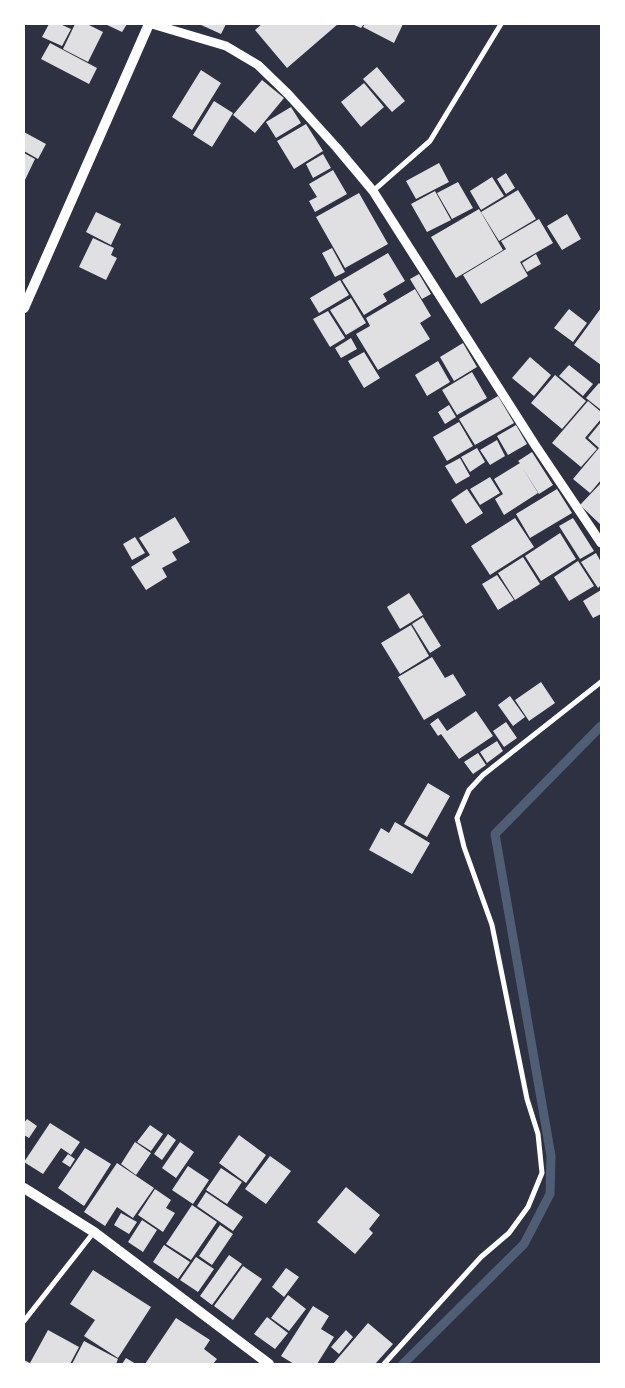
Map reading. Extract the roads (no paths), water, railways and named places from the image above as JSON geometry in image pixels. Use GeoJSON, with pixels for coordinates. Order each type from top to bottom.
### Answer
{"type":"FeatureCollection","features":[{"type":"Feature","properties":{"kind":"main road"},"geometry":{"type":"LineString","coordinates":[[24,308],[151,24]]}},
{"type":"Feature","properties":{"kind":"main road"},"geometry":{"type":"LineString","coordinates":[[24,1188],[94,1232],[270,1364]]}},
{"type":"Feature","properties":{"kind":"street"},"geometry":{"type":"LineString","coordinates":[[151,24],[226,46],[258,65],[288,94],[337,148],[373,191],[535,446],[601,543]]}},
{"type":"Feature","properties":{"kind":"street"},"geometry":{"type":"LineString","coordinates":[[373,191],[430,141],[501,24]]}},
{"type":"Feature","properties":{"kind":"street"},"geometry":{"type":"LineString","coordinates":[[384,1364],[481,1256],[509,1233],[528,1207],[542,1173],[538,1134],[527,1099],[492,925],[464,847],[457,818],[469,790],[483,775],[601,682]]}},
{"type":"Feature","properties":{"kind":"street"},"geometry":{"type":"LineString","coordinates":[[24,1321],[94,1232]]}},
{"type":"Feature","properties":{"kind":"waterway"},"geometry":{"type":"LineString","coordinates":[[403,1364],[524,1244],[550,1194],[551,1156],[495,834],[601,726]]}}]}
